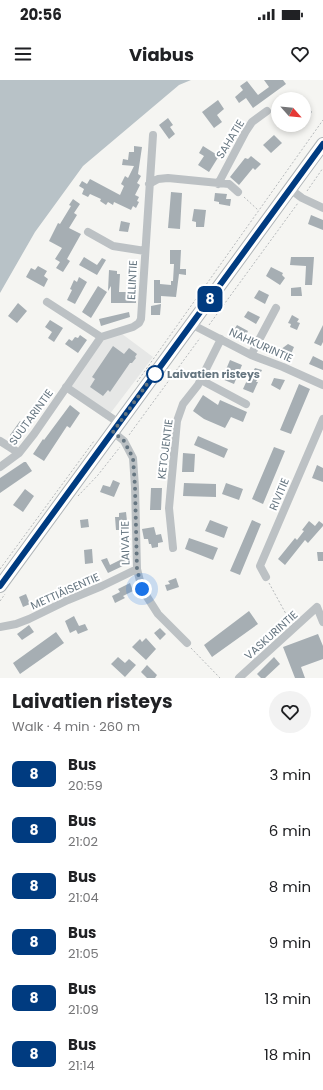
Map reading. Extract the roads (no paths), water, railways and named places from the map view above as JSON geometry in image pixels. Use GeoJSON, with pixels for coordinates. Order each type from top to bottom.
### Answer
{"type":"FeatureCollection","features":[{"type":"Feature","properties":{"kind":"main road"},"geometry":{"type":"LineString","coordinates":[[4,588],[116,428],[323,144]]}},
{"type":"Feature","properties":{"kind":"street","name":"SAHATIE"},"geometry":{"type":"LineString","coordinates":[[218,184],[252,122],[267,111]]}},
{"type":"Feature","properties":{"kind":"street","name":"ELLINTIE"},"geometry":{"type":"LineString","coordinates":[[101,337],[133,328],[141,319],[153,135]]}},
{"type":"Feature","properties":{"kind":"street"},"geometry":{"type":"LineString","coordinates":[[149,184],[158,179],[168,178],[229,184],[238,192]]}},
{"type":"Feature","properties":{"kind":"street"},"geometry":{"type":"LineString","coordinates":[[290,189],[302,198],[323,208]]}},
{"type":"Feature","properties":{"kind":"street"},"geometry":{"type":"LineString","coordinates":[[88,232],[113,246],[145,251]]}},
{"type":"Feature","properties":{"kind":"street"},"geometry":{"type":"LineString","coordinates":[[47,302],[101,337],[66,387]]}},
{"type":"Feature","properties":{"kind":"street"},"geometry":{"type":"LineString","coordinates":[[251,355],[276,308]]}},
{"type":"Feature","properties":{"kind":"street","name":"NAHKURINTIE"},"geometry":{"type":"LineString","coordinates":[[191,324],[251,355],[283,367],[323,385]]}},
{"type":"Feature","properties":{"kind":"street","name":"KETOJENTIE"},"geometry":{"type":"LineString","coordinates":[[173,548],[169,508],[177,421],[183,404],[201,380],[221,339]]}},
{"type":"Feature","properties":{"kind":"street"},"geometry":{"type":"LineString","coordinates":[[201,380],[246,404]]}},
{"type":"Feature","properties":{"kind":"street","name":"SUUTARINTIE"},"geometry":{"type":"LineString","coordinates":[[0,467],[19,453],[66,387],[116,428]]}},
{"type":"Feature","properties":{"kind":"street","name":"RIVITIE"},"geometry":{"type":"LineString","coordinates":[[266,577],[260,566],[323,419]]}},
{"type":"Feature","properties":{"kind":"street","name":"LAIVATIE"},"geometry":{"type":"LineString","coordinates":[[116,428],[133,458],[137,569],[142,589],[158,614],[187,643]]}},
{"type":"Feature","properties":{"kind":"street"},"geometry":{"type":"LineString","coordinates":[[0,441],[19,453]]}},
{"type":"Feature","properties":{"kind":"street","name":"METTIÄISENTIE"},"geometry":{"type":"LineString","coordinates":[[0,627],[16,624],[29,619],[137,569]]}},
{"type":"Feature","properties":{"kind":"street","name":"VASKURINTIE"},"geometry":{"type":"LineString","coordinates":[[239,678],[317,608],[323,622]]}},
{"type":"Feature","properties":{"kind":"place","name":"Laivatien risteys"},"geometry":{"type":"Point","coordinates":[155,374]}}]}
